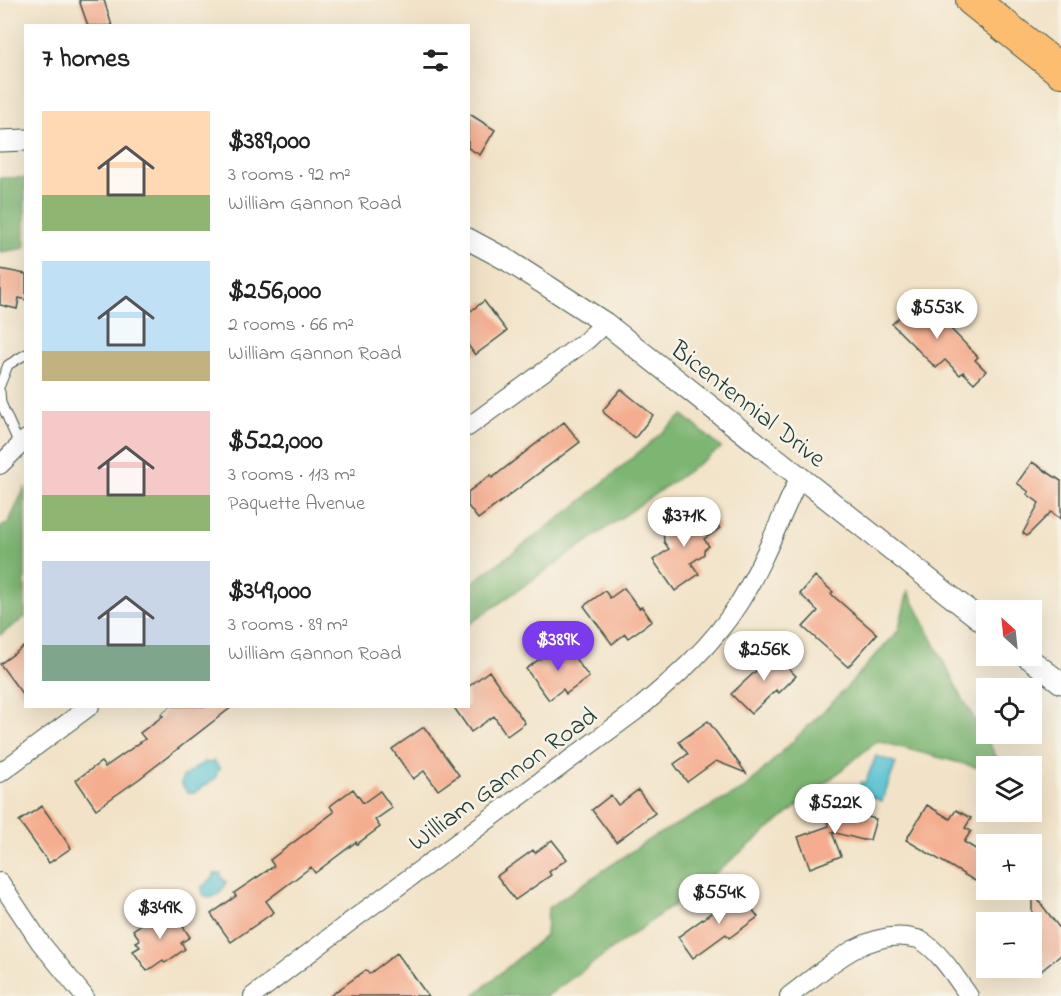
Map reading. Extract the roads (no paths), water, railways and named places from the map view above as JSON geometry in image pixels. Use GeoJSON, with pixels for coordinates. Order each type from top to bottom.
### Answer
{"type":"FeatureCollection","features":[{"type":"Feature","properties":{"kind":"highway"},"geometry":{"type":"LineString","coordinates":[[972,0],[1061,71]]}},
{"type":"Feature","properties":{"kind":"street"},"geometry":{"type":"LineString","coordinates":[[0,141],[24,140]]}},
{"type":"Feature","properties":{"kind":"street","name":"Bicentennial Drive"},"geometry":{"type":"LineString","coordinates":[[470,240],[507,260],[605,323],[976,616]]}},
{"type":"Feature","properties":{"kind":"street"},"geometry":{"type":"LineString","coordinates":[[470,426],[587,340],[605,323]]}},
{"type":"Feature","properties":{"kind":"street"},"geometry":{"type":"LineString","coordinates":[[0,465],[22,442]]}},
{"type":"Feature","properties":{"kind":"street","name":"William Gannon Road"},"geometry":{"type":"LineString","coordinates":[[253,996],[637,710],[693,661],[725,623],[752,581],[799,478]]}},
{"type":"Feature","properties":{"kind":"street"},"geometry":{"type":"LineString","coordinates":[[1039,666],[1061,682]]}},
{"type":"Feature","properties":{"kind":"street"},"geometry":{"type":"LineString","coordinates":[[0,773],[87,708]]}},
{"type":"Feature","properties":{"kind":"street"},"geometry":{"type":"LineString","coordinates":[[0,882],[40,942],[84,996]]}},
{"type":"Feature","properties":{"kind":"street"},"geometry":{"type":"LineString","coordinates":[[789,996],[847,954],[869,942],[894,935],[919,939],[946,965],[969,996]]}},
{"type":"Feature","properties":{"kind":"lane"},"geometry":{"type":"LineString","coordinates":[[0,385],[8,365],[24,355]]}},
{"type":"Feature","properties":{"kind":"lane"},"geometry":{"type":"LineString","coordinates":[[0,392],[2,403],[22,442]]}},
{"type":"Feature","properties":{"kind":"water"},"geometry":{"type":"Polygon","coordinates":[[[876,756],[896,763],[882,801],[857,792],[861,782],[865,783],[876,756]]]}},
{"type":"Feature","properties":{"kind":"water"},"geometry":{"type":"Polygon","coordinates":[[[214,761],[220,769],[216,778],[194,793],[188,793],[181,784],[183,777],[204,762],[214,761]]]}},
{"type":"Feature","properties":{"kind":"water"},"geometry":{"type":"Polygon","coordinates":[[[221,873],[221,877],[226,882],[222,891],[209,898],[205,896],[202,893],[202,887],[214,877],[214,874],[221,873]]]}}]}
